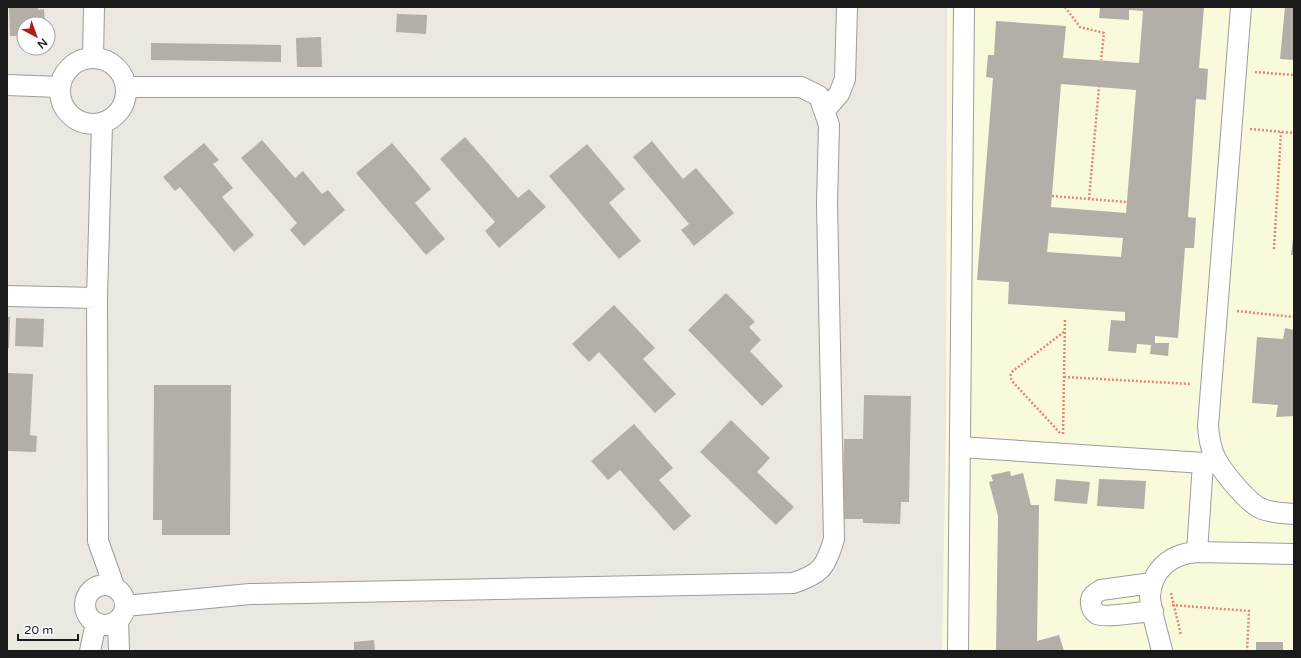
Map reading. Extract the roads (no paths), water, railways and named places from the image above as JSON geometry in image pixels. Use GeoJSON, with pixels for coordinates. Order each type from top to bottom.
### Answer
{"type":"FeatureCollection","features":[{"type":"Feature","properties":{"kind":"lane"},"geometry":{"type":"LineString","coordinates":[[93,58],[94,7]]}},
{"type":"Feature","properties":{"kind":"lane"},"geometry":{"type":"LineString","coordinates":[[825,110],[839,94],[845,79],[847,7]]}},
{"type":"Feature","properties":{"kind":"lane"},"geometry":{"type":"LineString","coordinates":[[958,651],[964,7]]}},
{"type":"Feature","properties":{"kind":"lane"},"geometry":{"type":"LineString","coordinates":[[1197,552],[1211,464],[1211,446],[1208,426],[1241,7]]}},
{"type":"Feature","properties":{"kind":"lane"},"geometry":{"type":"LineString","coordinates":[[93,58],[102,59],[118,70],[126,87],[126,96],[123,106],[118,114],[102,124],[92,125],[83,124],[74,120],[67,113],[59,96],[59,87],[62,77],[67,69],[84,59],[93,58]]}},
{"type":"Feature","properties":{"kind":"lane"},"geometry":{"type":"LineString","coordinates":[[7,85],[59,87]]}},
{"type":"Feature","properties":{"kind":"lane"},"geometry":{"type":"LineString","coordinates":[[119,651],[122,613],[124,598],[120,591],[114,586],[106,584],[98,585],[87,596],[85,603],[86,611],[90,618],[96,623],[104,625],[112,624],[122,613],[250,594],[793,583],[809,578],[822,568],[829,557],[834,539],[827,204],[829,125],[819,96],[801,87],[126,87]]}},
{"type":"Feature","properties":{"kind":"lane"},"geometry":{"type":"LineString","coordinates":[[102,124],[98,298],[98,541],[114,586]]}},
{"type":"Feature","properties":{"kind":"lane"},"geometry":{"type":"LineString","coordinates":[[7,296],[98,298]]}},
{"type":"Feature","properties":{"kind":"lane"},"geometry":{"type":"LineString","coordinates":[[960,447],[1211,464],[1259,508],[1268,511],[1294,514]]}},
{"type":"Feature","properties":{"kind":"lane"},"geometry":{"type":"LineString","coordinates":[[1162,651],[1150,597],[1152,584],[1157,573],[1174,557],[1186,552],[1294,554]]}},
{"type":"Feature","properties":{"kind":"lane"},"geometry":{"type":"LineString","coordinates":[[1152,584],[1101,590],[1094,594],[1090,601],[1092,609],[1098,614],[1106,616],[1153,611]]}},
{"type":"Feature","properties":{"kind":"lane"},"geometry":{"type":"LineString","coordinates":[[90,651],[96,623]]}}]}
